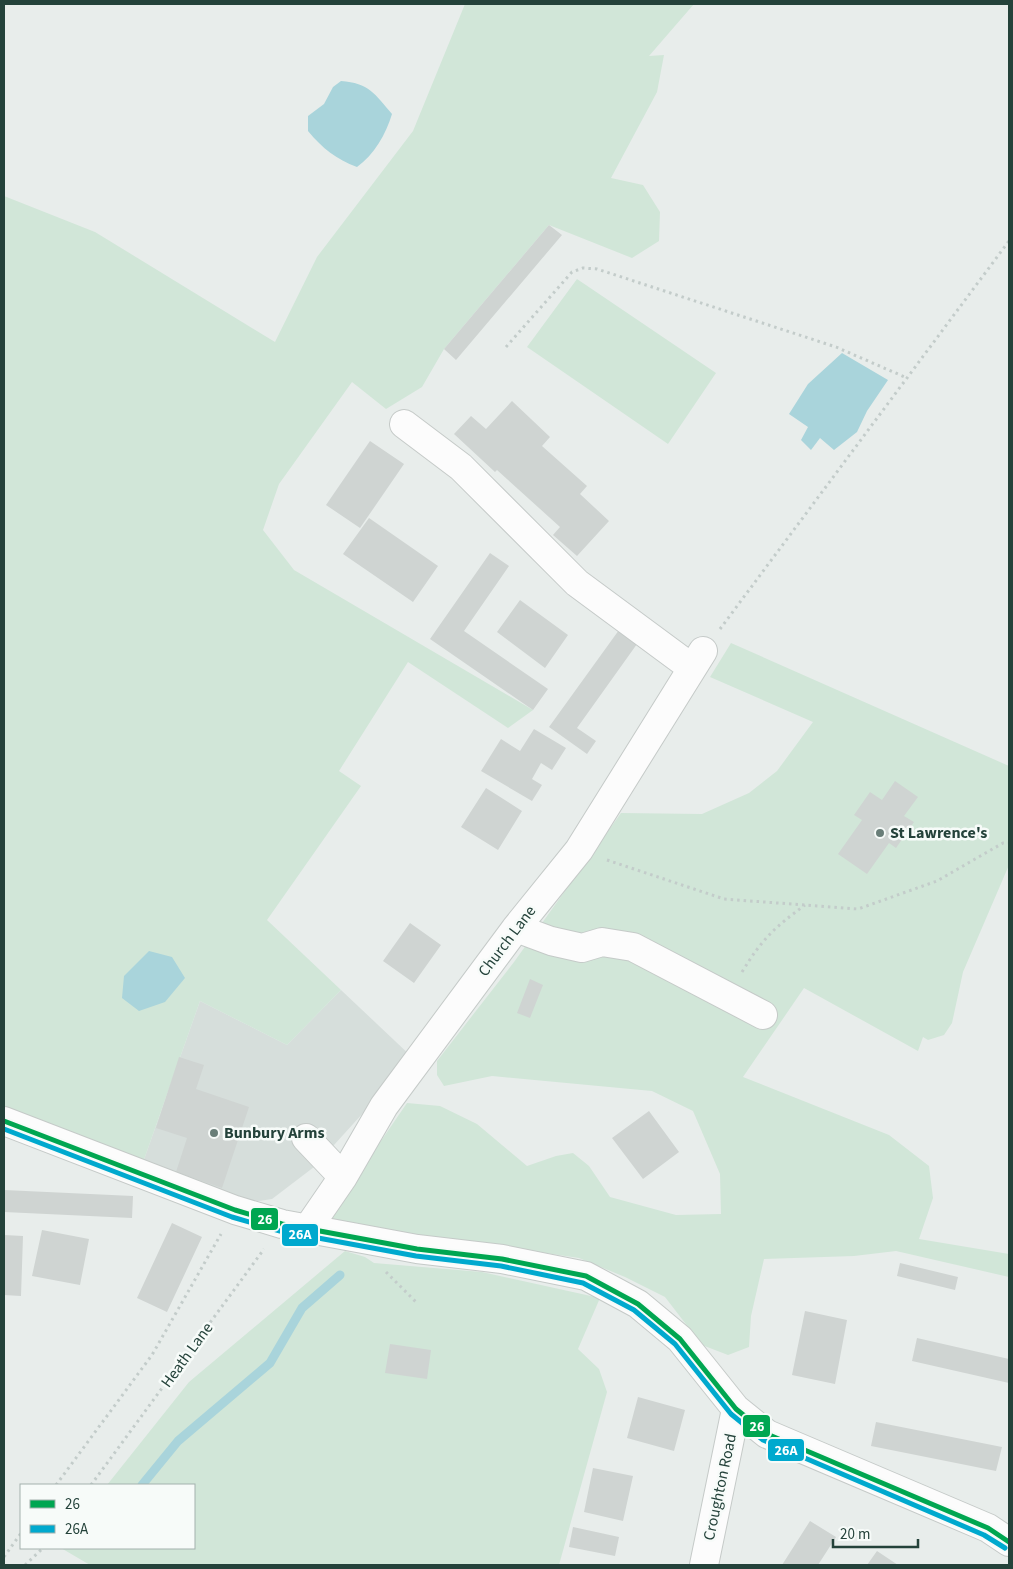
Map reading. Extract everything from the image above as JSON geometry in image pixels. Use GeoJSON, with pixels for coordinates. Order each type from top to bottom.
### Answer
{"type":"FeatureCollection","features":[{"type":"Feature","properties":{"kind":"street"},"geometry":{"type":"LineString","coordinates":[[404,424],[461,467],[576,583],[698,660]]}},
{"type":"Feature","properties":{"kind":"street","name":"Church Lane"},"geometry":{"type":"LineString","coordinates":[[295,1226],[343,1177],[384,1106],[516,928],[579,850],[698,660]]}},
{"type":"Feature","properties":{"kind":"street"},"geometry":{"type":"LineString","coordinates":[[516,928],[551,941],[582,948],[602,942],[633,946],[763,1015]]}},
{"type":"Feature","properties":{"kind":"street"},"geometry":{"type":"LineString","coordinates":[[4,1121],[235,1210],[295,1226],[418,1249],[502,1259],[586,1276],[638,1304],[680,1339],[736,1409],[767,1434],[988,1528],[1009,1542]]}},
{"type":"Feature","properties":{"kind":"street"},"geometry":{"type":"LineString","coordinates":[[306,1138],[343,1177]]}},
{"type":"Feature","properties":{"kind":"street","name":"Croughton Road"},"geometry":{"type":"LineString","coordinates":[[704,1565],[736,1409]]}},
{"type":"Feature","properties":{"kind":"path"},"geometry":{"type":"LineString","coordinates":[[698,660],[1009,241]]}},
{"type":"Feature","properties":{"kind":"path"},"geometry":{"type":"LineString","coordinates":[[506,347],[572,272],[583,268],[597,269],[836,347],[907,378]]}},
{"type":"Feature","properties":{"kind":"path"},"geometry":{"type":"LineString","coordinates":[[579,850],[724,899],[858,909],[937,881],[1003,843],[1009,843]]}},
{"type":"Feature","properties":{"kind":"path"},"geometry":{"type":"LineString","coordinates":[[727,996],[759,944],[778,925],[805,905]]}},
{"type":"Feature","properties":{"kind":"path"},"geometry":{"type":"LineString","coordinates":[[57,1484],[152,1355],[235,1210]]}},
{"type":"Feature","properties":{"kind":"path","name":"Heath Lane"},"geometry":{"type":"LineString","coordinates":[[92,1484],[295,1226]]}},
{"type":"Feature","properties":{"kind":"path"},"geometry":{"type":"LineString","coordinates":[[4,1556],[20,1534]]}},
{"type":"Feature","properties":{"kind":"path"},"geometry":{"type":"LineString","coordinates":[[25,1565],[42,1549]]}},
{"type":"Feature","properties":{"kind":"shaded area"},"geometry":{"type":"Polygon","coordinates":[[[341,990],[413,1058],[314,1167],[272,1199],[259,1201],[239,1200],[141,1168],[200,1001],[287,1045],[341,990]]]}},
{"type":"Feature","properties":{"kind":"green space"},"geometry":{"type":"Polygon","coordinates":[[[465,4],[694,4],[649,56],[664,55],[657,92],[611,178],[643,185],[660,212],[659,241],[632,258],[549,225],[444,349],[422,387],[386,409],[352,382],[279,484],[263,530],[294,570],[533,710],[508,728],[408,662],[339,771],[361,786],[267,920],[341,990],[287,1045],[200,1001],[141,1168],[4,1108],[4,196],[95,232],[275,342],[317,257],[413,131],[465,4]]]}},
{"type":"Feature","properties":{"kind":"green space"},"geometry":{"type":"Polygon","coordinates":[[[577,279],[716,373],[668,444],[527,347],[577,279]]]}},
{"type":"Feature","properties":{"kind":"green space"},"geometry":{"type":"Polygon","coordinates":[[[731,643],[1009,766],[1009,865],[963,972],[952,1023],[944,1035],[928,1040],[923,1037],[918,1051],[804,988],[743,1077],[889,1135],[929,1166],[933,1198],[919,1239],[1009,1254],[1009,1277],[896,1251],[854,1256],[764,1259],[751,1316],[749,1347],[728,1355],[702,1345],[665,1297],[625,1277],[579,1258],[326,1221],[407,1103],[440,1106],[477,1124],[527,1166],[556,1156],[573,1153],[589,1166],[610,1197],[676,1215],[721,1214],[720,1174],[693,1111],[652,1091],[492,1076],[444,1086],[437,1075],[437,1061],[514,962],[621,813],[702,814],[749,793],[777,771],[813,722],[710,677],[731,643]]]}},
{"type":"Feature","properties":{"kind":"green space"},"geometry":{"type":"Polygon","coordinates":[[[345,1251],[365,1257],[374,1263],[482,1272],[600,1298],[578,1349],[599,1369],[607,1392],[559,1565],[90,1565],[63,1549],[195,1549],[195,1484],[108,1484],[189,1382],[345,1251]]]}},
{"type":"Feature","properties":{"kind":"water"},"geometry":{"type":"Polygon","coordinates":[[[341,81],[365,87],[376,95],[392,114],[379,144],[357,167],[330,153],[308,131],[308,116],[324,104],[333,87],[341,81]]]}},
{"type":"Feature","properties":{"kind":"water"},"geometry":{"type":"Polygon","coordinates":[[[842,353],[888,380],[867,411],[857,432],[834,450],[820,438],[811,450],[801,440],[808,427],[789,414],[808,384],[842,353]]]}},
{"type":"Feature","properties":{"kind":"water"},"geometry":{"type":"Polygon","coordinates":[[[149,951],[172,957],[185,978],[165,1002],[139,1011],[122,998],[124,976],[149,951]]]}},
{"type":"Feature","properties":{"kind":"building"},"geometry":{"type":"Polygon","coordinates":[[[549,225],[562,235],[456,360],[444,349],[549,225]]]}},
{"type":"Feature","properties":{"kind":"building"},"geometry":{"type":"Polygon","coordinates":[[[512,401],[550,437],[542,446],[587,486],[580,494],[609,521],[577,556],[553,535],[560,527],[497,470],[495,472],[454,434],[471,416],[486,429],[512,401]]]}},
{"type":"Feature","properties":{"kind":"building"},"geometry":{"type":"Polygon","coordinates":[[[370,441],[404,464],[360,528],[326,505],[370,441]]]}},
{"type":"Feature","properties":{"kind":"building"},"geometry":{"type":"Polygon","coordinates":[[[369,518],[438,566],[413,602],[343,554],[369,518]]]}},
{"type":"Feature","properties":{"kind":"building"},"geometry":{"type":"Polygon","coordinates":[[[490,553],[509,566],[464,631],[548,689],[533,710],[430,639],[490,553]]]}},
{"type":"Feature","properties":{"kind":"building"},"geometry":{"type":"Polygon","coordinates":[[[520,600],[568,635],[545,668],[497,632],[520,600]]]}},
{"type":"Feature","properties":{"kind":"building"},"geometry":{"type":"Polygon","coordinates":[[[619,630],[637,644],[577,728],[596,741],[587,754],[549,727],[619,630]]]}},
{"type":"Feature","properties":{"kind":"building"},"geometry":{"type":"Polygon","coordinates":[[[534,729],[566,748],[552,770],[541,763],[532,779],[542,785],[532,801],[481,771],[501,739],[520,751],[534,729]]]}},
{"type":"Feature","properties":{"kind":"building","name":"St Lawrence's"},"geometry":{"type":"Polygon","coordinates":[[[895,781],[918,797],[904,816],[914,822],[896,848],[889,843],[867,874],[838,854],[862,820],[854,815],[870,792],[882,800],[895,781]]]}},
{"type":"Feature","properties":{"kind":"building"},"geometry":{"type":"Polygon","coordinates":[[[486,788],[522,811],[498,850],[461,827],[486,788]]]}},
{"type":"Feature","properties":{"kind":"building"},"geometry":{"type":"Polygon","coordinates":[[[410,923],[441,945],[414,983],[383,961],[410,923]]]}},
{"type":"Feature","properties":{"kind":"building"},"geometry":{"type":"Polygon","coordinates":[[[530,979],[543,985],[530,1018],[517,1013],[530,979]]]}},
{"type":"Feature","properties":{"kind":"building"},"geometry":{"type":"Polygon","coordinates":[[[179,1057],[204,1065],[196,1089],[249,1107],[222,1188],[176,1172],[187,1138],[156,1128],[179,1057]]]}},
{"type":"Feature","properties":{"kind":"building"},"geometry":{"type":"Polygon","coordinates":[[[649,1111],[679,1152],[643,1179],[612,1138],[649,1111]]]}},
{"type":"Feature","properties":{"kind":"building"},"geometry":{"type":"Polygon","coordinates":[[[4,1190],[133,1196],[132,1218],[4,1212],[4,1190]]]}},
{"type":"Feature","properties":{"kind":"building"},"geometry":{"type":"Polygon","coordinates":[[[172,1223],[202,1237],[167,1312],[137,1298],[172,1223]]]}},
{"type":"Feature","properties":{"kind":"building"},"geometry":{"type":"Polygon","coordinates":[[[42,1230],[89,1239],[80,1285],[32,1276],[42,1230]]]}},
{"type":"Feature","properties":{"kind":"building"},"geometry":{"type":"Polygon","coordinates":[[[4,1235],[23,1236],[21,1296],[4,1295],[4,1235]]]}},
{"type":"Feature","properties":{"kind":"building"},"geometry":{"type":"Polygon","coordinates":[[[900,1263],[958,1277],[955,1290],[897,1276],[900,1263]]]}},
{"type":"Feature","properties":{"kind":"building"},"geometry":{"type":"Polygon","coordinates":[[[805,1311],[847,1320],[835,1384],[792,1375],[805,1311]]]}},
{"type":"Feature","properties":{"kind":"building"},"geometry":{"type":"Polygon","coordinates":[[[917,1338],[1009,1359],[1009,1383],[912,1361],[917,1338]]]}},
{"type":"Feature","properties":{"kind":"building"},"geometry":{"type":"Polygon","coordinates":[[[390,1344],[431,1350],[427,1379],[385,1373],[390,1344]]]}},
{"type":"Feature","properties":{"kind":"building"},"geometry":{"type":"Polygon","coordinates":[[[638,1397],[685,1410],[674,1451],[627,1438],[638,1397]]]}},
{"type":"Feature","properties":{"kind":"building"},"geometry":{"type":"Polygon","coordinates":[[[876,1422],[1002,1447],[996,1471],[871,1446],[876,1422]]]}},
{"type":"Feature","properties":{"kind":"building"},"geometry":{"type":"Polygon","coordinates":[[[593,1468],[633,1476],[623,1521],[584,1512],[593,1468]]]}},
{"type":"Feature","properties":{"kind":"building"},"geometry":{"type":"Polygon","coordinates":[[[810,1521],[836,1537],[818,1565],[782,1565],[810,1521]]]}},
{"type":"Feature","properties":{"kind":"building"},"geometry":{"type":"Polygon","coordinates":[[[573,1527],[619,1537],[615,1556],[569,1547],[573,1527]]]}},
{"type":"Feature","properties":{"kind":"building"},"geometry":{"type":"Polygon","coordinates":[[[877,1551],[898,1565],[867,1565],[877,1551]]]}},
{"type":"Feature","properties":{"kind":"waterway"},"geometry":{"type":"LineString","coordinates":[[143,1484],[178,1441],[270,1363],[302,1308],[340,1275]]}},
{"type":"Feature","properties":{"kind":"transit line","name":"26"},"geometry":{"type":"LineString","coordinates":[[4,1121],[235,1210],[282,1224],[417,1249],[502,1259],[586,1276],[638,1304],[680,1339],[736,1409],[767,1434],[988,1528],[1009,1542]]}},
{"type":"Feature","properties":{"kind":"transit line","name":"26A"},"geometry":{"type":"LineString","coordinates":[[4,1129],[232,1217],[280,1231],[416,1256],[501,1266],[583,1283],[634,1310],[675,1344],[731,1414],[763,1440],[984,1535],[1005,1548]]}},
{"type":"Feature","properties":{"kind":"place","name":"St Lawrence's"},"geometry":{"type":"Point","coordinates":[880,833]}},
{"type":"Feature","properties":{"kind":"place","name":"Bunbury Arms"},"geometry":{"type":"Point","coordinates":[214,1133]}}]}
